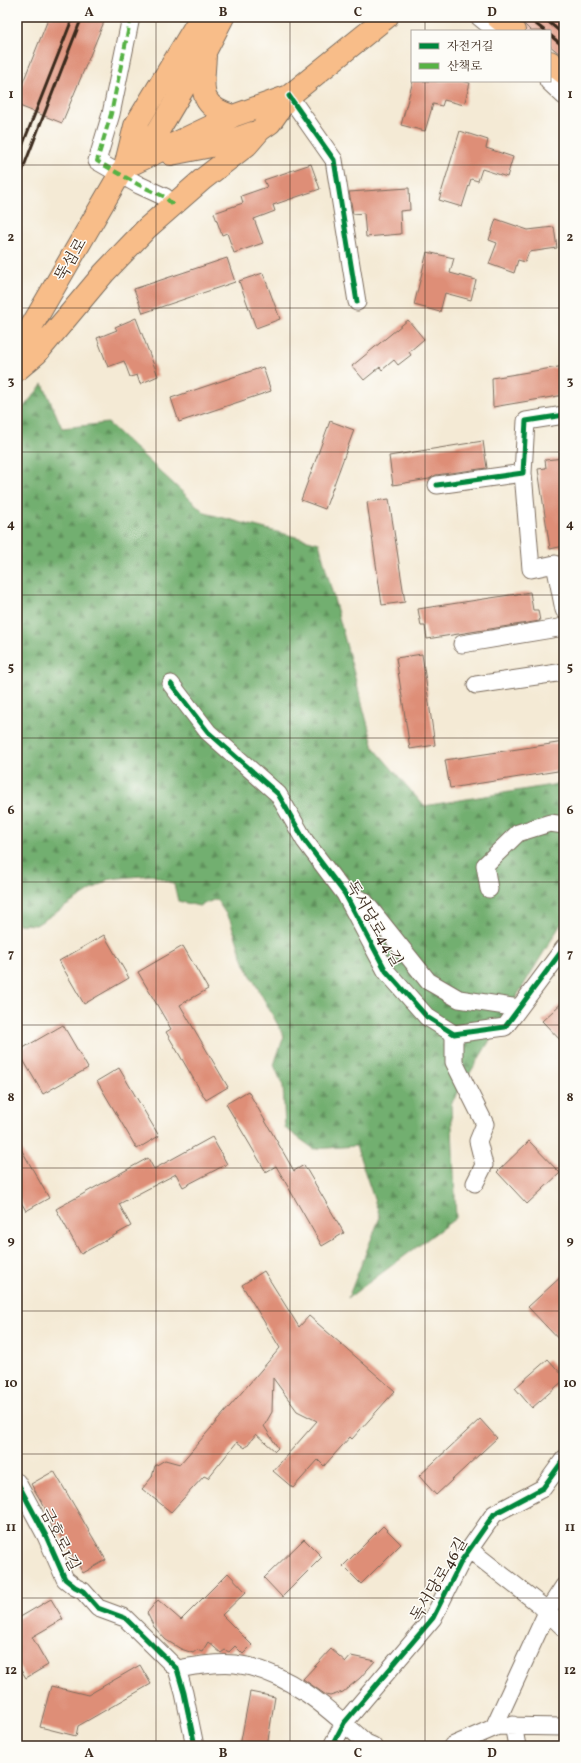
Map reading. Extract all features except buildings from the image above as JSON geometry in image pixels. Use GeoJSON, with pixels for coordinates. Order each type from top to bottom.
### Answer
{"type":"FeatureCollection","features":[{"type":"Feature","properties":{"kind":"main road","name":"뚝섬로"},"geometry":{"type":"LineString","coordinates":[[122,171],[135,126],[201,17]]}},
{"type":"Feature","properties":{"kind":"main road","name":"뚝섬로"},"geometry":{"type":"LineString","coordinates":[[17,351],[122,171],[158,131],[205,52],[223,17]]}},
{"type":"Feature","properties":{"kind":"main road"},"geometry":{"type":"LineString","coordinates":[[17,370],[37,353],[113,263],[147,228],[247,145],[260,130],[270,123],[289,96],[387,17]]}},
{"type":"Feature","properties":{"kind":"main road"},"geometry":{"type":"LineString","coordinates":[[497,17],[513,30]]}},
{"type":"Feature","properties":{"kind":"main road"},"geometry":{"type":"LineString","coordinates":[[205,52],[203,88],[206,99],[212,108],[233,116]]}},
{"type":"Feature","properties":{"kind":"main road"},"geometry":{"type":"LineString","coordinates":[[551,63],[564,73]]}},
{"type":"Feature","properties":{"kind":"main road"},"geometry":{"type":"LineString","coordinates":[[122,171],[233,116],[289,96]]}},
{"type":"Feature","properties":{"kind":"main road"},"geometry":{"type":"LineString","coordinates":[[122,171],[155,157],[221,144],[260,130]]}},
{"type":"Feature","properties":{"kind":"street"},"geometry":{"type":"LineString","coordinates":[[131,17],[111,114],[97,161],[122,171],[165,197],[173,205]]}},
{"type":"Feature","properties":{"kind":"street"},"geometry":{"type":"LineString","coordinates":[[479,17],[495,30]]}},
{"type":"Feature","properties":{"kind":"street"},"geometry":{"type":"LineString","coordinates":[[549,82],[564,96]]}},
{"type":"Feature","properties":{"kind":"street"},"geometry":{"type":"LineString","coordinates":[[289,96],[334,160],[357,302]]}},
{"type":"Feature","properties":{"kind":"street"},"geometry":{"type":"LineString","coordinates":[[564,415],[526,421],[523,474],[531,569],[555,564],[564,610]]}},
{"type":"Feature","properties":{"kind":"street"},"geometry":{"type":"LineString","coordinates":[[437,485],[523,474]]}},
{"type":"Feature","properties":{"kind":"street"},"geometry":{"type":"LineString","coordinates":[[462,644],[564,627]]}},
{"type":"Feature","properties":{"kind":"street"},"geometry":{"type":"LineString","coordinates":[[476,685],[564,672]]}},
{"type":"Feature","properties":{"kind":"street","name":"독서당로44길"},"geometry":{"type":"LineString","coordinates":[[171,684],[208,732],[278,794],[305,841],[345,894],[386,971],[427,1017],[454,1034]]}},
{"type":"Feature","properties":{"kind":"street"},"geometry":{"type":"LineString","coordinates":[[489,889],[485,865],[518,833],[550,823],[564,825]]}},
{"type":"Feature","properties":{"kind":"street","name":"독서당로44길"},"geometry":{"type":"LineString","coordinates":[[345,894],[364,901],[428,980],[459,999],[519,1008]]}},
{"type":"Feature","properties":{"kind":"street"},"geometry":{"type":"LineString","coordinates":[[475,1183],[484,1165],[478,1141],[485,1124],[454,1062],[454,1034],[505,1027],[564,948]]}},
{"type":"Feature","properties":{"kind":"street","name":"독서당로46길"},"geometry":{"type":"LineString","coordinates":[[332,1746],[344,1723],[433,1618],[462,1560],[494,1514],[543,1488],[564,1459]]}},
{"type":"Feature","properties":{"kind":"street","name":"금호로1길"},"geometry":{"type":"LineString","coordinates":[[17,1482],[46,1536],[65,1578],[75,1587],[83,1591],[98,1608],[125,1618],[177,1669],[195,1746]]}},
{"type":"Feature","properties":{"kind":"street"},"geometry":{"type":"LineString","coordinates":[[470,1550],[547,1612],[564,1628]]}},
{"type":"Feature","properties":{"kind":"street"},"geometry":{"type":"LineString","coordinates":[[494,1727],[547,1612],[564,1586]]}},
{"type":"Feature","properties":{"kind":"street"},"geometry":{"type":"LineString","coordinates":[[177,1669],[196,1666],[234,1664],[274,1674],[310,1695],[366,1743],[373,1746]]}},
{"type":"Feature","properties":{"kind":"street"},"geometry":{"type":"LineString","coordinates":[[513,1725],[517,1746]]}},
{"type":"Feature","properties":{"kind":"street"},"geometry":{"type":"LineString","coordinates":[[452,1746],[494,1727],[513,1725],[564,1727]]}},
{"type":"Feature","properties":{"kind":"green space"},"geometry":{"type":"Polygon","coordinates":[[[43,384],[62,428],[108,423],[205,513],[319,543],[374,748],[424,806],[564,783],[564,919],[451,1104],[456,1218],[348,1298],[380,1217],[356,1146],[314,1149],[285,1128],[283,1086],[274,1065],[284,1036],[245,965],[230,920],[216,899],[199,906],[178,901],[174,884],[152,875],[109,879],[36,925],[17,924],[17,415],[43,384]]]}},
{"type":"Feature","properties":{"kind":"railway"},"geometry":{"type":"LineString","coordinates":[[17,159],[73,17]]}},
{"type":"Feature","properties":{"kind":"railway"},"geometry":{"type":"LineString","coordinates":[[17,184],[82,17]]}},
{"type":"Feature","properties":{"kind":"railway"},"geometry":{"type":"LineString","coordinates":[[527,17],[544,30]]}},
{"type":"Feature","properties":{"kind":"railway"},"geometry":{"type":"LineString","coordinates":[[543,17],[564,35]]}},
{"type":"Feature","properties":{"kind":"railway"},"geometry":{"type":"LineString","coordinates":[[551,36],[564,47]]}},
{"type":"Feature","properties":{"kind":"marked path"},"geometry":{"type":"LineString","coordinates":[[131,17],[111,114],[97,161],[139,185],[165,197],[173,205]]}},
{"type":"Feature","properties":{"kind":"cycle path"},"geometry":{"type":"LineString","coordinates":[[289,96],[334,160],[357,302]]}},
{"type":"Feature","properties":{"kind":"cycle path"},"geometry":{"type":"LineString","coordinates":[[437,485],[523,473],[526,421],[564,415]]}},
{"type":"Feature","properties":{"kind":"cycle path"},"geometry":{"type":"LineString","coordinates":[[171,684],[208,732],[278,794],[305,841],[345,894],[386,971],[427,1017],[454,1034],[505,1027],[564,948]]}},
{"type":"Feature","properties":{"kind":"cycle path"},"geometry":{"type":"LineString","coordinates":[[332,1746],[344,1723],[433,1618],[462,1560],[494,1514],[543,1488],[564,1459]]}},
{"type":"Feature","properties":{"kind":"cycle path"},"geometry":{"type":"LineString","coordinates":[[17,1482],[46,1536],[65,1579],[83,1591],[98,1608],[125,1618],[177,1669],[184,1693],[195,1746]]}}]}
